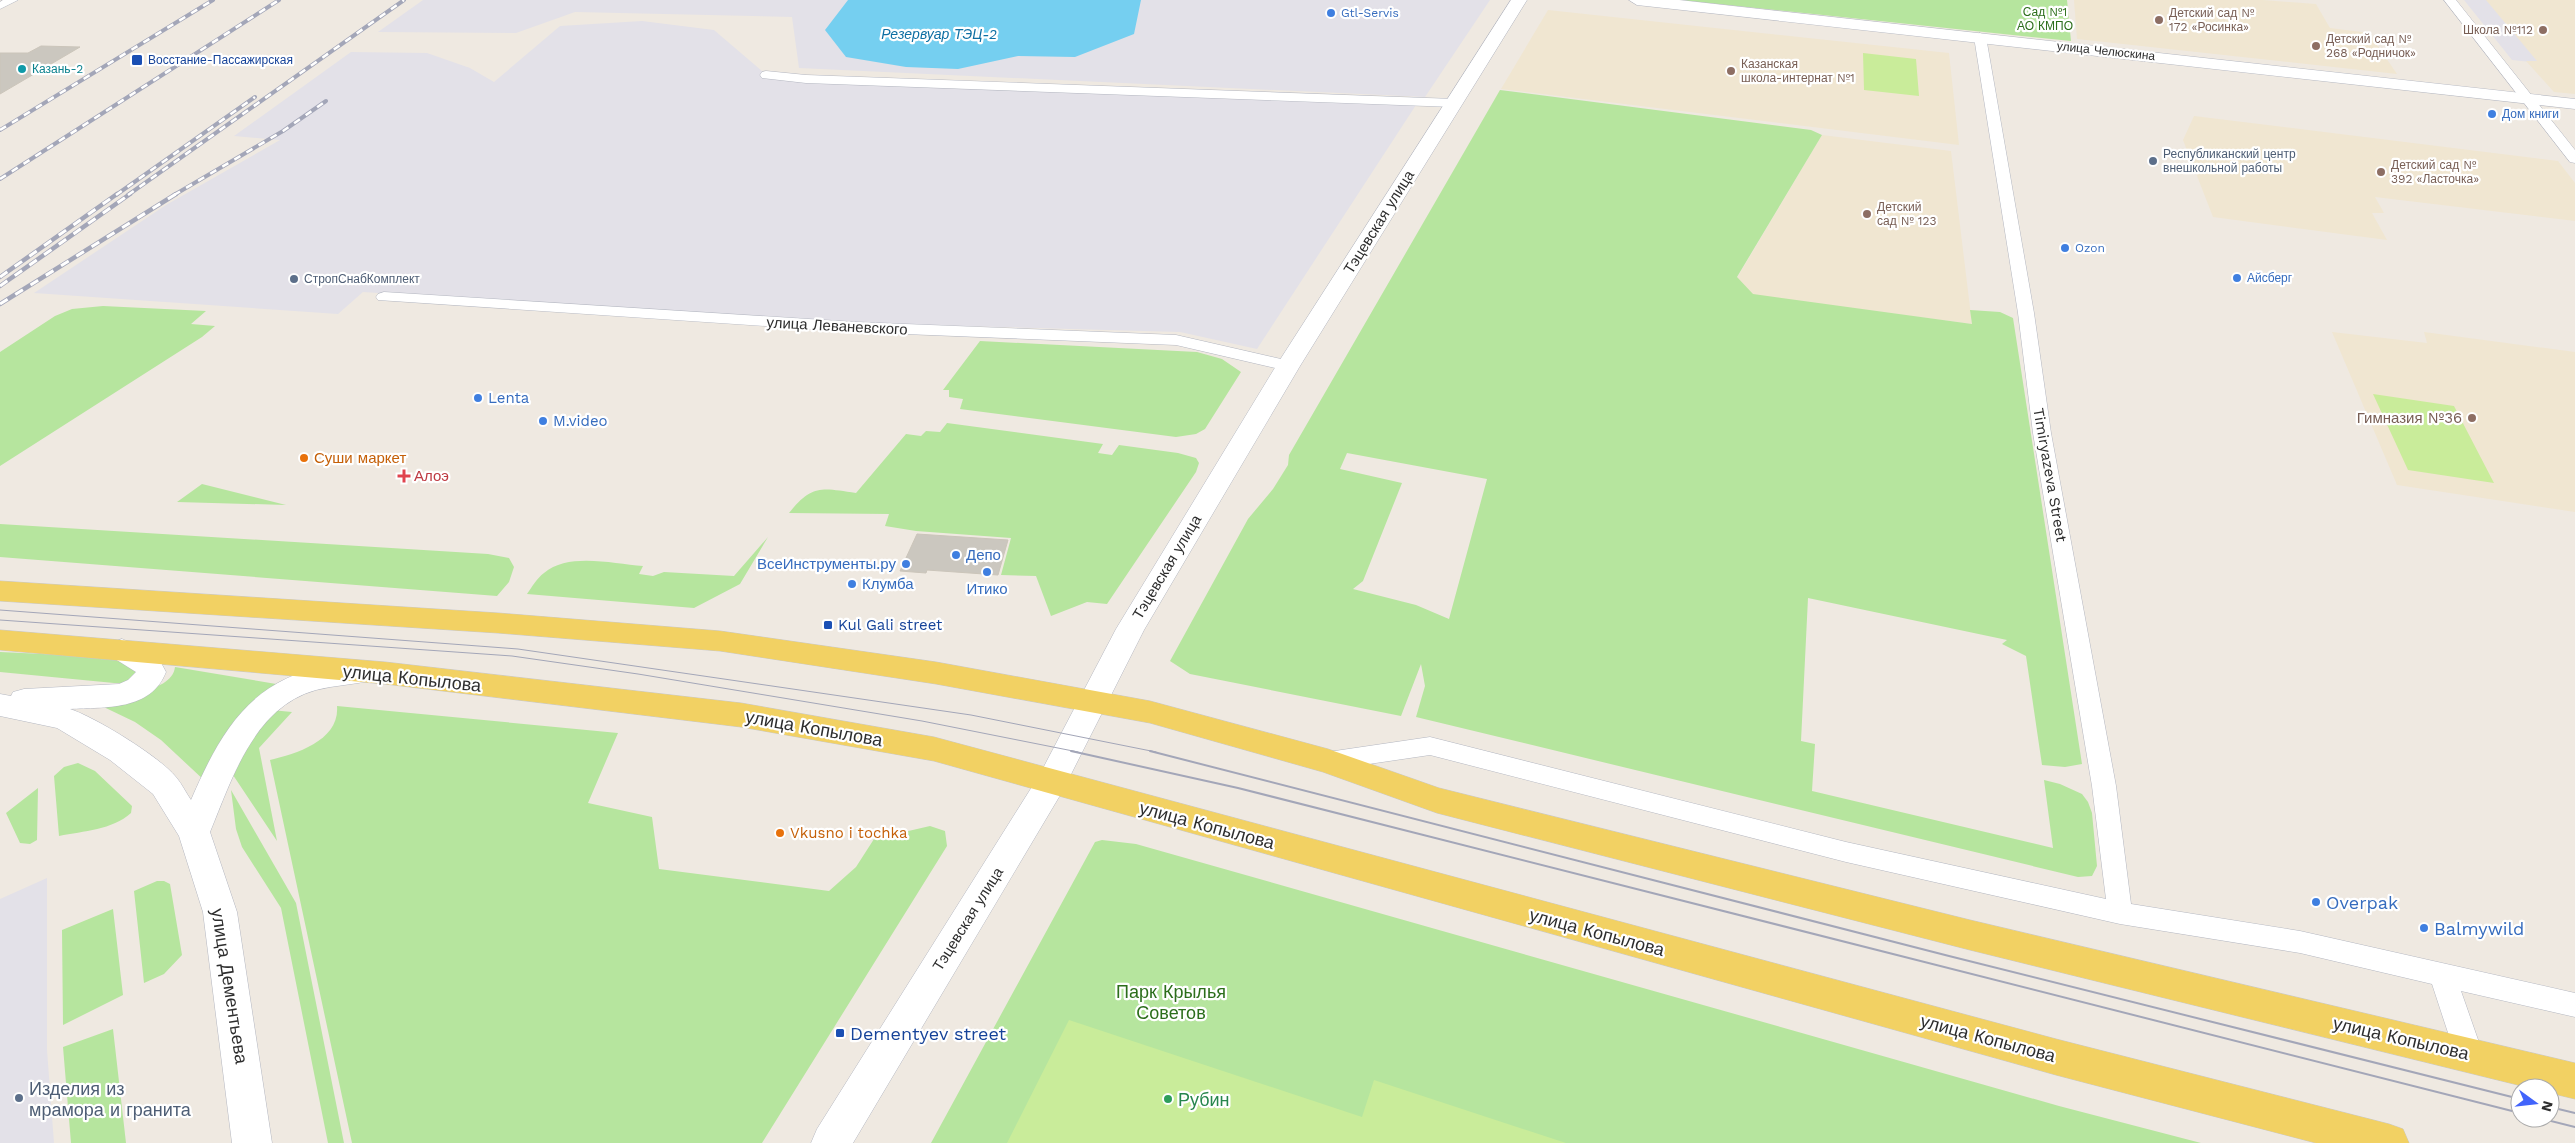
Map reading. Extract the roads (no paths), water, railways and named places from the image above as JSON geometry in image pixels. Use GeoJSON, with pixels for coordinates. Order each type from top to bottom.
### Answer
{"type":"FeatureCollection","features":[{"type":"Feature","properties":{"kind":"main road","name":"Тэцевская улица"},"geometry":{"type":"LineString","coordinates":[[831,1143],[1051,783],[1130,629],[1288,366],[1519,0]]}},
{"type":"Feature","properties":{"kind":"main road","name":"улица Челюскина"},"geometry":{"type":"LineString","coordinates":[[1637,0],[2575,104]]}},
{"type":"Feature","properties":{"kind":"main road","name":"улица Копылова"},"geometry":{"type":"LineString","coordinates":[[0,591],[498,623],[720,642],[936,673],[1093,701],[1150,712],[1328,761],[1447,803],[1960,932],[2575,1081]]}},
{"type":"Feature","properties":{"kind":"main road","name":"улица Копылова"},"geometry":{"type":"LineString","coordinates":[[0,640],[367,671],[758,718],[934,750],[2047,1054],[2389,1143]]}},
{"type":"Feature","properties":{"kind":"main road"},"geometry":{"type":"LineString","coordinates":[[0,701],[129,693],[148,680],[151,672],[148,666],[122,650]]}},
{"type":"Feature","properties":{"kind":"main road"},"geometry":{"type":"LineString","coordinates":[[194,832],[231,745],[266,705],[292,688],[309,681],[367,671]]}},
{"type":"Feature","properties":{"kind":"main road","name":"улица Дементьева"},"geometry":{"type":"LineString","coordinates":[[0,705],[35,711],[64,719],[79,725],[121,751],[164,785],[194,832],[220,912],[252,1143]]}},
{"type":"Feature","properties":{"kind":"street"},"geometry":{"type":"LineString","coordinates":[[0,6],[12,0]]}},
{"type":"Feature","properties":{"kind":"street"},"geometry":{"type":"LineString","coordinates":[[2450,0],[2575,159]]}},
{"type":"Feature","properties":{"kind":"street","name":"Timiryazeva Street"},"geometry":{"type":"LineString","coordinates":[[1980,37],[2026,313],[2042,433],[2104,786],[2120,913]]}},
{"type":"Feature","properties":{"kind":"street"},"geometry":{"type":"LineString","coordinates":[[766,75],[806,79],[1454,103]]}},
{"type":"Feature","properties":{"kind":"street","name":"улица Леваневского"},"geometry":{"type":"LineString","coordinates":[[384,297],[846,327],[1176,340],[1288,366]]}},
{"type":"Feature","properties":{"kind":"street","name":"улица Копылова"},"geometry":{"type":"LineString","coordinates":[[1328,761],[1430,746],[1846,852],[2120,913],[2300,942],[2575,1005]]}},
{"type":"Feature","properties":{"kind":"street"},"geometry":{"type":"LineString","coordinates":[[2442,974],[2469,1054]]}},
{"type":"Feature","properties":{"kind":"water","name":"Резервуар ТЭЦ-2"},"geometry":{"type":"Polygon","coordinates":[[[848,0],[1141,0],[1134,34],[1075,57],[1018,56],[958,69],[906,67],[846,57],[825,30],[848,0]]]}},
{"type":"Feature","properties":{"kind":"tram line"},"geometry":{"type":"LineString","coordinates":[[0,610],[518,649],[971,715],[1156,752]]}},
{"type":"Feature","properties":{"kind":"tram line"},"geometry":{"type":"LineString","coordinates":[[0,620],[512,656],[638,674],[922,721],[1078,752]]}},
{"type":"Feature","properties":{"kind":"tram line"},"geometry":{"type":"LineString","coordinates":[[1071,751],[1238,788],[2510,1110]]}},
{"type":"Feature","properties":{"kind":"tram line"},"geometry":{"type":"LineString","coordinates":[[1150,751],[1949,956],[2510,1096]]}},
{"type":"Feature","properties":{"kind":"tram line"},"geometry":{"type":"LineString","coordinates":[[2560,1109],[2575,1113]]}},
{"type":"Feature","properties":{"kind":"tram line"},"geometry":{"type":"LineString","coordinates":[[2560,1123],[2575,1127]]}},
{"type":"Feature","properties":{"kind":"railway"},"geometry":{"type":"LineString","coordinates":[[0,130],[213,0]]}},
{"type":"Feature","properties":{"kind":"railway"},"geometry":{"type":"LineString","coordinates":[[0,179],[279,0]]}},
{"type":"Feature","properties":{"kind":"railway"},"geometry":{"type":"LineString","coordinates":[[128,195],[404,0]]}},
{"type":"Feature","properties":{"kind":"railway"},"geometry":{"type":"LineString","coordinates":[[116,195],[255,97]]}},
{"type":"Feature","properties":{"kind":"railway"},"geometry":{"type":"LineString","coordinates":[[174,195],[283,131],[326,101]]}},
{"type":"Feature","properties":{"kind":"railway"},"geometry":{"type":"LineString","coordinates":[[0,277],[117,194]]}},
{"type":"Feature","properties":{"kind":"railway"},"geometry":{"type":"LineString","coordinates":[[0,286],[130,194]]}},
{"type":"Feature","properties":{"kind":"railway"},"geometry":{"type":"LineString","coordinates":[[0,304],[176,194]]}},
{"type":"Feature","properties":{"kind":"place","name":"Gtl-Servis"},"geometry":{"type":"Point","coordinates":[1331,13]}},
{"type":"Feature","properties":{"kind":"place","name":"Детский сад № 172 «Росинка»"},"geometry":{"type":"Point","coordinates":[2159,20]}},
{"type":"Feature","properties":{"kind":"place","name":"Школа №112"},"geometry":{"type":"Point","coordinates":[2543,30]}},
{"type":"Feature","properties":{"kind":"place","name":"Детский сад № 268 «Родничок»"},"geometry":{"type":"Point","coordinates":[2316,46]}},
{"type":"Feature","properties":{"kind":"place","name":"Восстание-Пассажирская"},"geometry":{"type":"Point","coordinates":[137,60]}},
{"type":"Feature","properties":{"kind":"place","name":"Казань-2"},"geometry":{"type":"Point","coordinates":[22,69]}},
{"type":"Feature","properties":{"kind":"place","name":"Казанская школа-интернат №1"},"geometry":{"type":"Point","coordinates":[1731,71]}},
{"type":"Feature","properties":{"kind":"place","name":"Дом книги"},"geometry":{"type":"Point","coordinates":[2492,114]}},
{"type":"Feature","properties":{"kind":"place","name":"Республиканский центр внешкольной работы"},"geometry":{"type":"Point","coordinates":[2153,161]}},
{"type":"Feature","properties":{"kind":"place","name":"Детский сад № 392 «Ласточка»"},"geometry":{"type":"Point","coordinates":[2381,172]}},
{"type":"Feature","properties":{"kind":"place","name":"Детский сад № 123"},"geometry":{"type":"Point","coordinates":[1867,214]}},
{"type":"Feature","properties":{"kind":"place","name":"Ozon"},"geometry":{"type":"Point","coordinates":[2065,248]}},
{"type":"Feature","properties":{"kind":"place","name":"Айсберг"},"geometry":{"type":"Point","coordinates":[2237,278]}},
{"type":"Feature","properties":{"kind":"place","name":"СтропСнабКомплект"},"geometry":{"type":"Point","coordinates":[294,279]}},
{"type":"Feature","properties":{"kind":"place","name":"Lenta"},"geometry":{"type":"Point","coordinates":[478,398]}},
{"type":"Feature","properties":{"kind":"place","name":"Гимназия №36"},"geometry":{"type":"Point","coordinates":[2472,418]}},
{"type":"Feature","properties":{"kind":"place","name":"M.video"},"geometry":{"type":"Point","coordinates":[543,421]}},
{"type":"Feature","properties":{"kind":"place","name":"Суши маркет"},"geometry":{"type":"Point","coordinates":[304,458]}},
{"type":"Feature","properties":{"kind":"place","name":"Алоэ"},"geometry":{"type":"Point","coordinates":[404,476]}},
{"type":"Feature","properties":{"kind":"place","name":"Депо"},"geometry":{"type":"Point","coordinates":[956,555]}},
{"type":"Feature","properties":{"kind":"place","name":"ВсеИнструменты.ру"},"geometry":{"type":"Point","coordinates":[906,564]}},
{"type":"Feature","properties":{"kind":"place","name":"Итико"},"geometry":{"type":"Point","coordinates":[987,572]}},
{"type":"Feature","properties":{"kind":"place","name":"Клумба"},"geometry":{"type":"Point","coordinates":[852,584]}},
{"type":"Feature","properties":{"kind":"place","name":"Kul Gali street"},"geometry":{"type":"Point","coordinates":[828,625]}},
{"type":"Feature","properties":{"kind":"place","name":"Vkusno i tochka"},"geometry":{"type":"Point","coordinates":[780,833]}},
{"type":"Feature","properties":{"kind":"place","name":"Overpak"},"geometry":{"type":"Point","coordinates":[2316,902]}},
{"type":"Feature","properties":{"kind":"place","name":"Balmywild"},"geometry":{"type":"Point","coordinates":[2424,928]}},
{"type":"Feature","properties":{"kind":"place","name":"Dementyev street"},"geometry":{"type":"Point","coordinates":[840,1033]}},
{"type":"Feature","properties":{"kind":"place","name":"Изделия из мрамора и гранита"},"geometry":{"type":"Point","coordinates":[19,1098]}},
{"type":"Feature","properties":{"kind":"place","name":"Рубин"},"geometry":{"type":"Point","coordinates":[1168,1099]}},
{"type":"Feature","properties":{"kind":"park label","name":"Сад №1 АО КМПО"},"geometry":{"type":"Point","coordinates":[2045,19]}},
{"type":"Feature","properties":{"kind":"park label","name":"Парк Крылья Советов"},"geometry":{"type":"Point","coordinates":[1171,1001]}}]}
